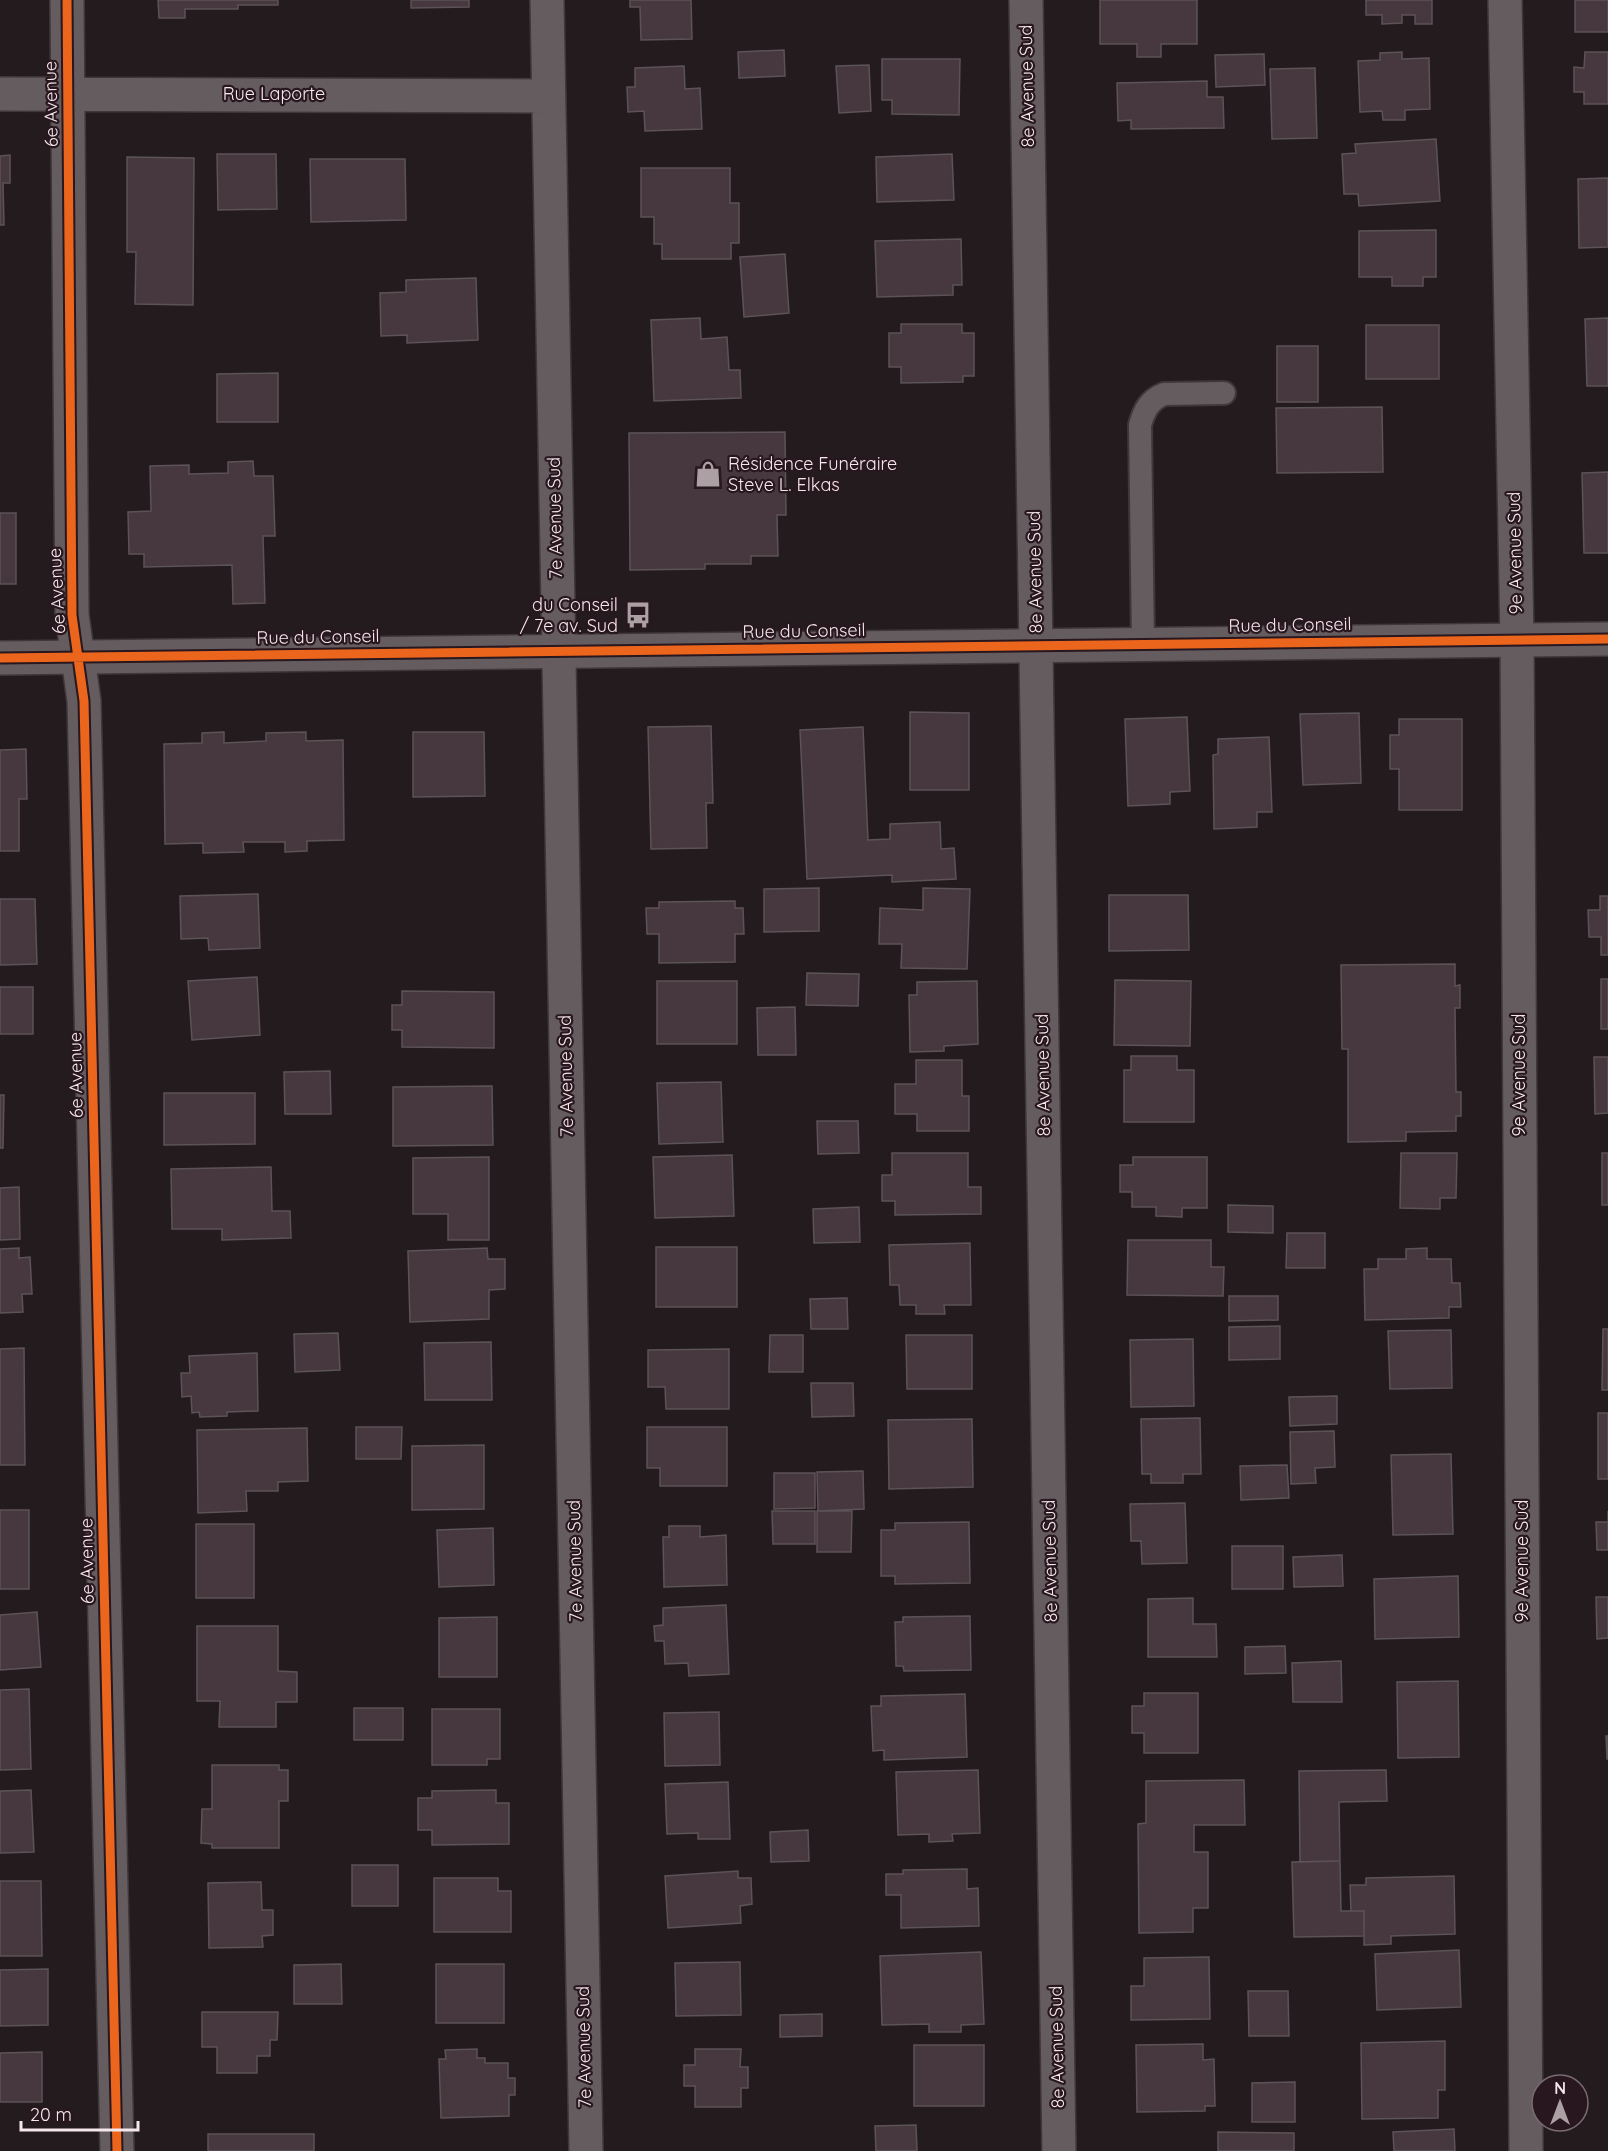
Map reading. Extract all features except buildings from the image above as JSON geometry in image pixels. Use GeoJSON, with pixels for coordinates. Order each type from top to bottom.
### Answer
{"type":"FeatureCollection","features":[{"type":"Feature","properties":{"kind":"street","name":"6e Avenue"},"geometry":{"type":"LineString","coordinates":[[67,0],[72,615],[84,701],[117,2151]]}},
{"type":"Feature","properties":{"kind":"street","name":"7e Avenue Sud"},"geometry":{"type":"LineString","coordinates":[[547,0],[586,2151]]}},
{"type":"Feature","properties":{"kind":"street","name":"8e Avenue Sud"},"geometry":{"type":"LineString","coordinates":[[1026,0],[1059,2151]]}},
{"type":"Feature","properties":{"kind":"street","name":"9e Avenue Sud"},"geometry":{"type":"LineString","coordinates":[[1505,0],[1517,639],[1526,2151]]}},
{"type":"Feature","properties":{"kind":"street","name":"Rue Laporte"},"geometry":{"type":"LineString","coordinates":[[0,94],[549,96]]}},
{"type":"Feature","properties":{"kind":"street","name":"Rue du Conseil"},"geometry":{"type":"LineString","coordinates":[[0,658],[1608,639]]}},
{"type":"Feature","properties":{"kind":"lane"},"geometry":{"type":"LineString","coordinates":[[1143,643],[1140,425],[1144,410],[1157,396],[1164,394],[1224,393]]}},
{"type":"Feature","properties":{"kind":"cycle path"},"geometry":{"type":"LineString","coordinates":[[67,0],[72,615],[84,701],[117,2151]]}},
{"type":"Feature","properties":{"kind":"cycle path"},"geometry":{"type":"LineString","coordinates":[[0,658],[1608,639]]}},
{"type":"Feature","properties":{"kind":"place","name":"Résidence Funéraire Steve L. Elkas"},"geometry":{"type":"Point","coordinates":[708,474]}},
{"type":"Feature","properties":{"kind":"place","name":"du Conseil / 7e av. Sud"},"geometry":{"type":"Point","coordinates":[638,615]}}]}
